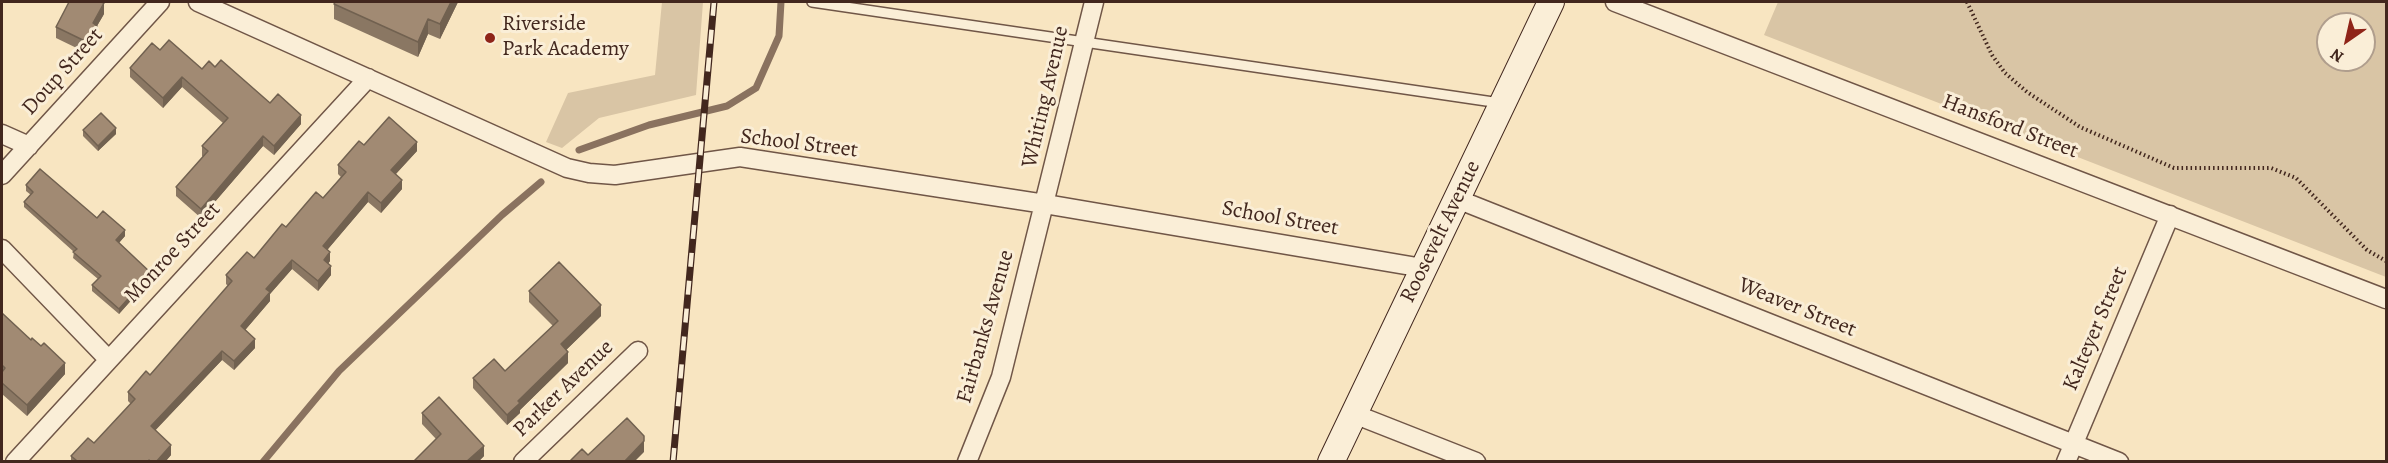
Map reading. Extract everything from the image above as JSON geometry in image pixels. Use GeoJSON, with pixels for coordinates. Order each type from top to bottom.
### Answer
{"type":"FeatureCollection","features":[{"type":"Feature","properties":{"kind":"main road","name":"Roosevelt Avenue"},"geometry":{"type":"LineString","coordinates":[[1331,462],[1551,2]]}},
{"type":"Feature","properties":{"kind":"street","name":"Doup Street"},"geometry":{"type":"LineString","coordinates":[[2,175],[160,2]]}},
{"type":"Feature","properties":{"kind":"street","name":"School Street"},"geometry":{"type":"LineString","coordinates":[[198,2],[567,168],[589,174],[615,176],[740,157],[1045,204],[1423,268]]}},
{"type":"Feature","properties":{"kind":"street","name":"Whiting Avenue"},"geometry":{"type":"LineString","coordinates":[[1045,204],[1094,2]]}},
{"type":"Feature","properties":{"kind":"street","name":"Hansford Street"},"geometry":{"type":"LineString","coordinates":[[1615,2],[2386,299]]}},
{"type":"Feature","properties":{"kind":"street","name":"Monroe Street"},"geometry":{"type":"LineString","coordinates":[[15,462],[368,78]]}},
{"type":"Feature","properties":{"kind":"street"},"geometry":{"type":"LineString","coordinates":[[2,134],[29,146]]}},
{"type":"Feature","properties":{"kind":"street","name":"Weaver Street"},"geometry":{"type":"LineString","coordinates":[[1457,199],[2118,462]]}},
{"type":"Feature","properties":{"kind":"street","name":"Fairbanks Avenue"},"geometry":{"type":"LineString","coordinates":[[967,462],[1001,377],[1045,204]]}},
{"type":"Feature","properties":{"kind":"street","name":"Kalteyer Street"},"geometry":{"type":"LineString","coordinates":[[2066,462],[2170,215]]}},
{"type":"Feature","properties":{"kind":"street"},"geometry":{"type":"LineString","coordinates":[[2,249],[108,359]]}},
{"type":"Feature","properties":{"kind":"street","name":"Parker Avenue"},"geometry":{"type":"LineString","coordinates":[[523,462],[638,351]]}},
{"type":"Feature","properties":{"kind":"street"},"geometry":{"type":"LineString","coordinates":[[1354,414],[1476,462]]}},
{"type":"Feature","properties":{"kind":"lane"},"geometry":{"type":"LineString","coordinates":[[812,2],[1502,103]]}},
{"type":"Feature","properties":{"kind":"path"},"geometry":{"type":"LineString","coordinates":[[1967,2],[1992,55],[2005,73],[2027,92],[2080,127],[2174,168],[2271,168],[2296,178],[2318,197],[2367,250],[2386,261]]}},
{"type":"Feature","properties":{"kind":"shaded area"},"geometry":{"type":"Polygon","coordinates":[[[662,2],[703,2],[696,95],[599,118],[562,148],[546,142],[568,93],[655,75],[662,2]]]}},
{"type":"Feature","properties":{"kind":"shaded area"},"geometry":{"type":"Polygon","coordinates":[[[1778,2],[2386,2],[2386,277],[1764,35],[1778,2]]]}},
{"type":"Feature","properties":{"kind":"building"},"geometry":{"type":"Polygon","coordinates":[[[69,2],[104,3],[93,23],[97,26],[89,43],[56,27],[69,2]]]}},
{"type":"Feature","properties":{"kind":"building"},"geometry":{"type":"Polygon","coordinates":[[[335,2],[451,2],[440,24],[428,19],[418,42],[334,4],[335,2]]]}},
{"type":"Feature","properties":{"kind":"building"},"geometry":{"type":"Polygon","coordinates":[[[169,40],[202,69],[209,61],[215,67],[221,60],[270,103],[278,94],[301,115],[274,146],[263,136],[201,209],[176,187],[208,151],[202,146],[228,118],[182,77],[163,98],[130,68],[152,43],[160,50],[169,40]]]}},
{"type":"Feature","properties":{"kind":"building"},"geometry":{"type":"Polygon","coordinates":[[[101,113],[116,128],[98,146],[83,130],[101,113]]]}},
{"type":"Feature","properties":{"kind":"building"},"geometry":{"type":"Polygon","coordinates":[[[389,117],[417,142],[391,170],[402,180],[381,203],[368,192],[323,246],[330,252],[324,260],[331,266],[318,281],[292,260],[266,289],[270,292],[241,326],[255,339],[234,361],[222,351],[151,426],[171,445],[156,462],[149,460],[148,462],[74,462],[76,460],[71,456],[88,438],[94,443],[135,399],[128,392],[146,371],[150,375],[232,281],[226,275],[247,252],[254,258],[282,224],[286,227],[316,192],[323,198],[346,172],[338,165],[359,141],[364,145],[389,117]]]}},
{"type":"Feature","properties":{"kind":"building"},"geometry":{"type":"Polygon","coordinates":[[[40,169],[97,218],[103,211],[125,230],[116,240],[151,273],[119,309],[92,285],[101,276],[73,252],[77,249],[24,202],[33,192],[26,185],[40,169]]]}},
{"type":"Feature","properties":{"kind":"building"},"geometry":{"type":"Polygon","coordinates":[[[559,262],[601,305],[561,344],[568,352],[518,401],[520,403],[507,415],[473,378],[494,359],[505,371],[558,321],[529,291],[559,262]]]}},
{"type":"Feature","properties":{"kind":"building"},"geometry":{"type":"Polygon","coordinates":[[[2,313],[31,340],[32,338],[41,346],[44,343],[65,363],[27,405],[2,383],[2,372],[5,368],[2,365],[2,313]]]}},
{"type":"Feature","properties":{"kind":"building"},"geometry":{"type":"Polygon","coordinates":[[[439,397],[484,446],[466,462],[413,462],[441,434],[422,413],[439,397]]]}},
{"type":"Feature","properties":{"kind":"building"},"geometry":{"type":"Polygon","coordinates":[[[627,418],[644,436],[644,441],[624,462],[569,462],[582,449],[588,455],[627,418]]]}},
{"type":"Feature","properties":{"kind":"waterway"},"geometry":{"type":"LineString","coordinates":[[579,150],[649,125],[727,106],[756,88],[779,36],[781,2]]}},
{"type":"Feature","properties":{"kind":"waterway"},"geometry":{"type":"LineString","coordinates":[[263,462],[339,371],[502,215],[541,182]]}},
{"type":"Feature","properties":{"kind":"railway"},"geometry":{"type":"LineString","coordinates":[[673,462],[714,2]]}},
{"type":"Feature","properties":{"kind":"place","name":"Riverside Park Academy"},"geometry":{"type":"Point","coordinates":[490,38]}}]}
